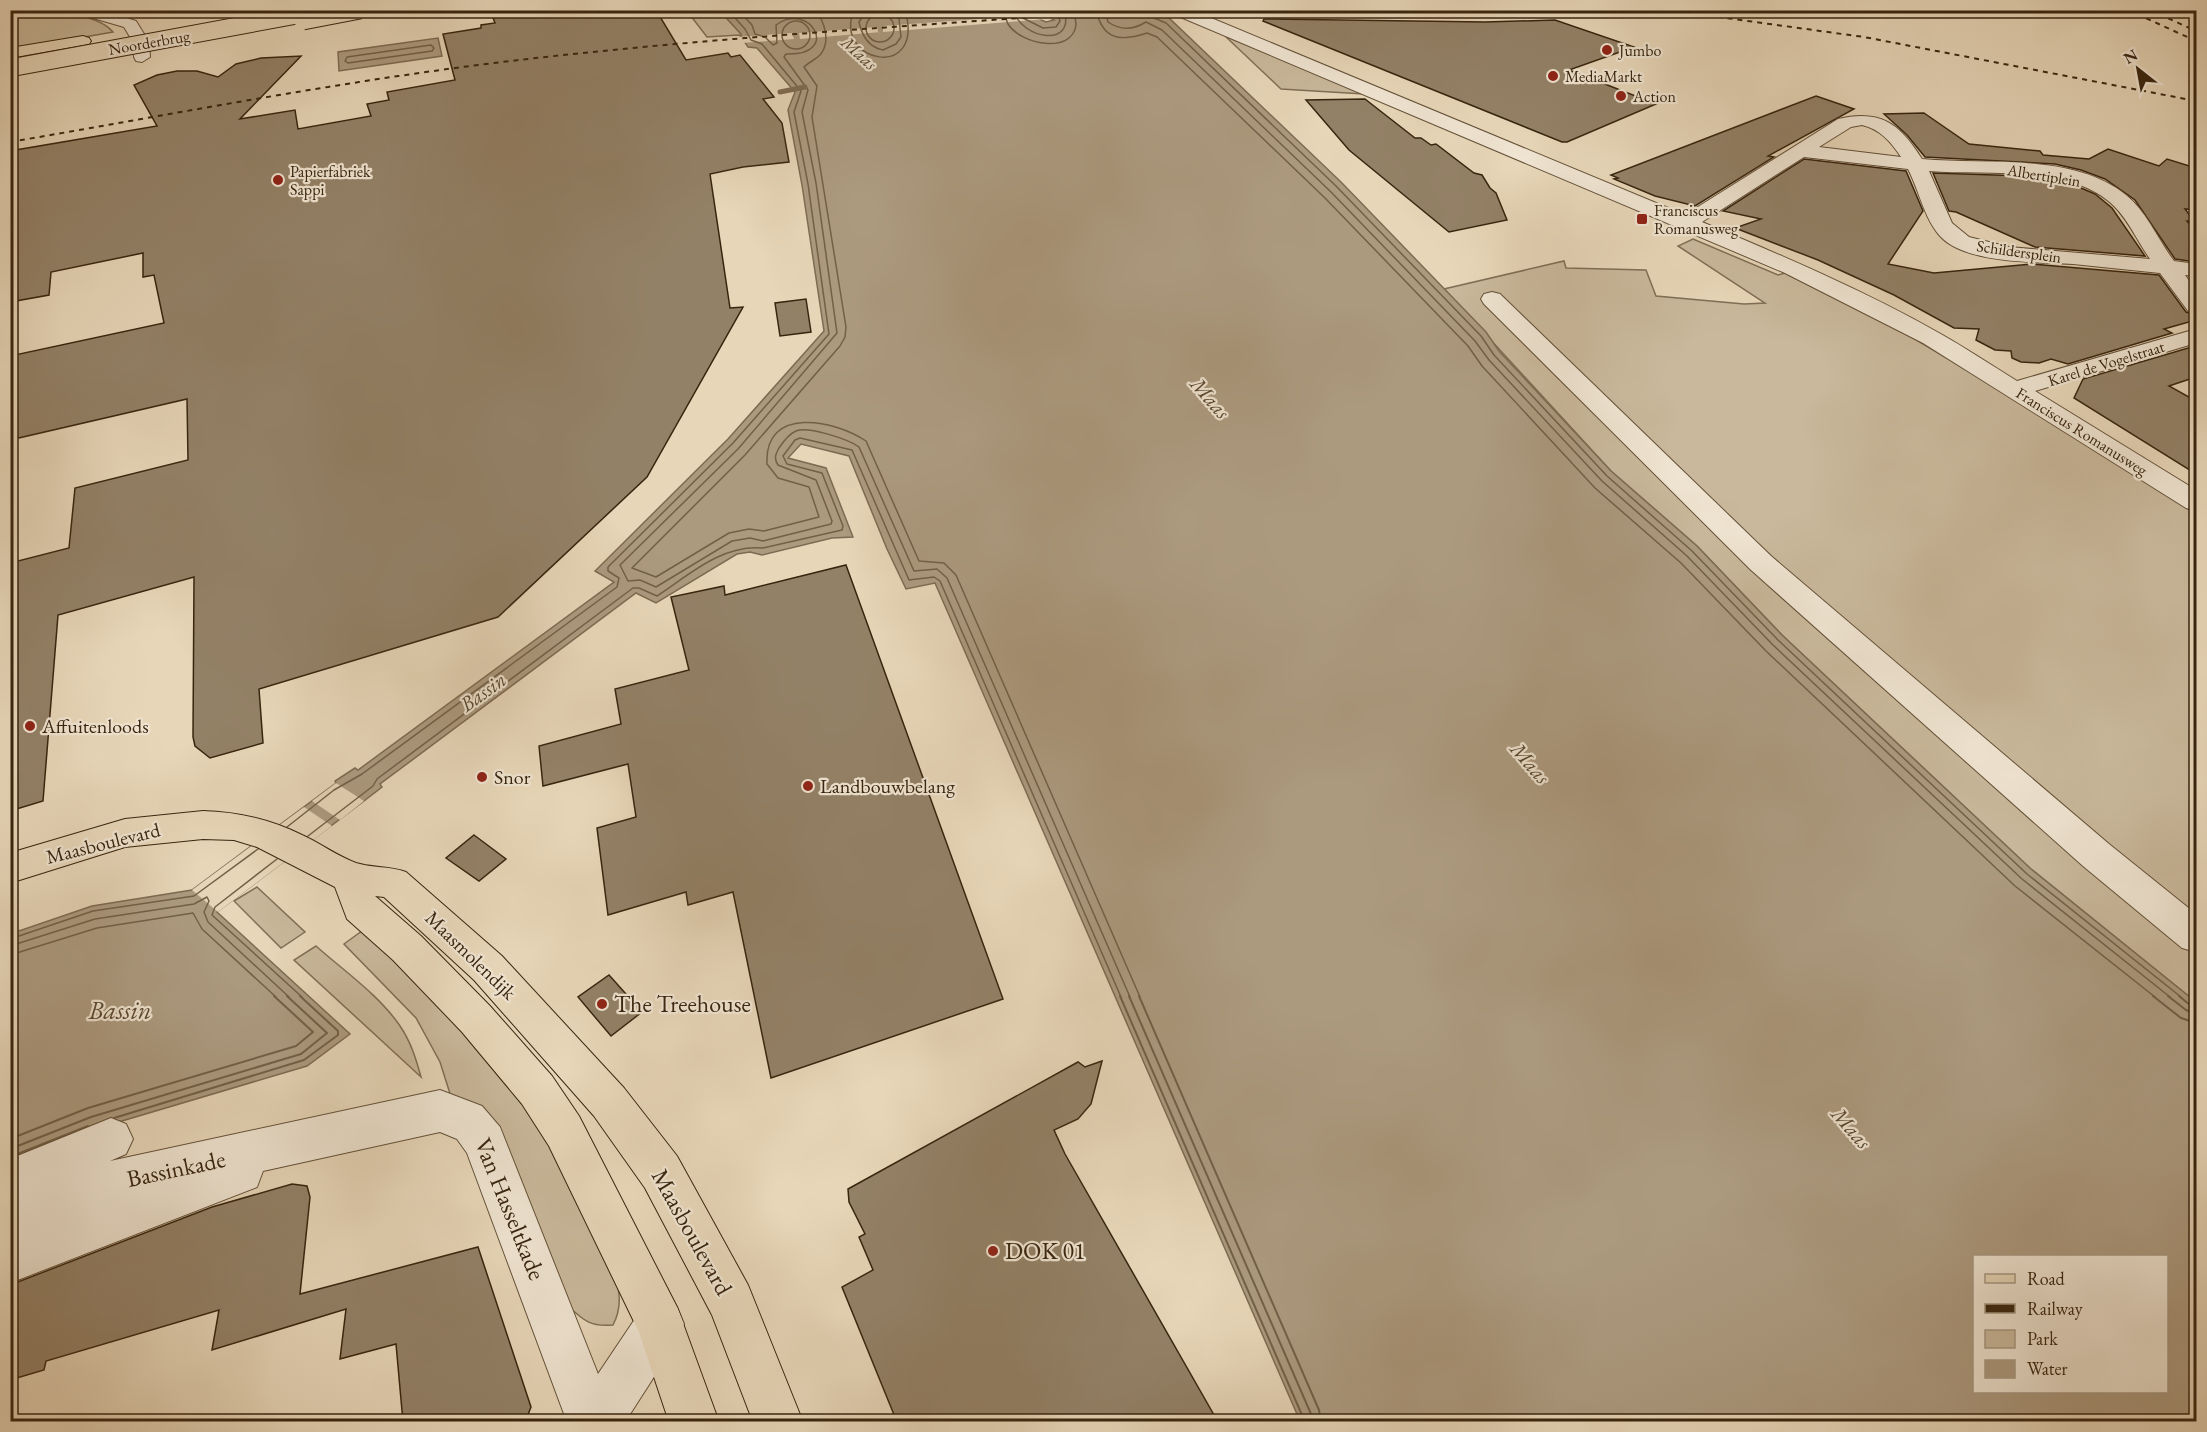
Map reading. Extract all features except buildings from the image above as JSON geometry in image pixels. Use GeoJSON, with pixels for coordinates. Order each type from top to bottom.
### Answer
{"type":"FeatureCollection","features":[{"type":"Feature","properties":{"kind":"main road"},"geometry":{"type":"LineString","coordinates":[[10,53],[249,10]]}},
{"type":"Feature","properties":{"kind":"main road","name":"Noorderbrug"},"geometry":{"type":"LineString","coordinates":[[10,60],[286,10]]}},
{"type":"Feature","properties":{"kind":"main road","name":"Noorderbrug"},"geometry":{"type":"LineString","coordinates":[[10,68],[324,10]]}},
{"type":"Feature","properties":{"kind":"main road"},"geometry":{"type":"LineString","coordinates":[[10,76],[360,10]]}},
{"type":"Feature","properties":{"kind":"main road","name":"Maasboulevard"},"geometry":{"type":"LineString","coordinates":[[10,868],[90,842],[162,828],[203,825],[234,826],[266,835],[300,850]]}},
{"type":"Feature","properties":{"kind":"main road","name":"Maasmolendijk"},"geometry":{"type":"LineString","coordinates":[[300,850],[351,878],[393,883],[488,968],[574,1061]]}},
{"type":"Feature","properties":{"kind":"main road","name":"Maasmolendijk"},"geometry":{"type":"LineString","coordinates":[[351,878],[360,908],[423,964],[476,1019],[537,1090],[564,1131],[660,1324]]}},
{"type":"Feature","properties":{"kind":"main road","name":"Maasboulevard"},"geometry":{"type":"LineString","coordinates":[[574,1061],[609,1102],[661,1172],[730,1302],[778,1422]]}},
{"type":"Feature","properties":{"kind":"main road"},"geometry":{"type":"LineString","coordinates":[[660,1324],[694,1422]]}},
{"type":"Feature","properties":{"kind":"street"},"geometry":{"type":"LineString","coordinates":[[82,10],[130,24],[141,42],[142,57]]}},
{"type":"Feature","properties":{"kind":"street","name":"Franciscus Romanusweg"},"geometry":{"type":"LineString","coordinates":[[1177,10],[1792,268],[1882,311],[2016,390],[2196,502]]}},
{"type":"Feature","properties":{"kind":"street","name":"Schildersplein"},"geometry":{"type":"LineString","coordinates":[[1686,223],[1845,123],[1865,121],[1880,123],[1891,130],[1916,164],[1945,228],[1963,242],[1997,250],[2196,270]]}},
{"type":"Feature","properties":{"kind":"street","name":"Albertiplein"},"geometry":{"type":"LineString","coordinates":[[1800,151],[1963,169],[1992,167],[2059,174],[2094,184],[2118,197],[2128,208],[2143,228],[2145,237],[2168,268]]}},
{"type":"Feature","properties":{"kind":"street"},"geometry":{"type":"LineString","coordinates":[[2168,268],[2196,306]]}},
{"type":"Feature","properties":{"kind":"street"},"geometry":{"type":"LineString","coordinates":[[1492,298],[1761,563],[2078,840],[2196,936]]}},
{"type":"Feature","properties":{"kind":"street","name":"Karel de Vogelstraat"},"geometry":{"type":"LineString","coordinates":[[2016,390],[2196,336]]}},
{"type":"Feature","properties":{"kind":"street","name":"Van Hasseltkade"},"geometry":{"type":"LineString","coordinates":[[344,1132],[440,1111],[460,1116],[476,1127],[502,1183],[592,1422]]}},
{"type":"Feature","properties":{"kind":"street"},"geometry":{"type":"LineString","coordinates":[[10,1260],[344,1132]]}},
{"type":"Feature","properties":{"kind":"street","name":"Bassinkade"},"geometry":{"type":"LineString","coordinates":[[10,1215],[106,1184],[344,1132]]}},
{"type":"Feature","properties":{"kind":"street","name":"Bassinkade"},"geometry":{"type":"LineString","coordinates":[[10,1181],[111,1139]]}},
{"type":"Feature","properties":{"kind":"street"},"geometry":{"type":"LineString","coordinates":[[597,1422],[660,1324]]}},
{"type":"Feature","properties":{"kind":"green space"},"geometry":{"type":"Polygon","coordinates":[[[11,11],[65,13],[93,19],[113,32],[11,50],[11,11]]]}},
{"type":"Feature","properties":{"kind":"green space"},"geometry":{"type":"Polygon","coordinates":[[[687,11],[720,11],[741,34],[741,37],[739,35],[707,37],[687,11]]]}},
{"type":"Feature","properties":{"kind":"green space"},"geometry":{"type":"Polygon","coordinates":[[[1225,36],[1364,94],[1281,89],[1225,36]]]}},
{"type":"Feature","properties":{"kind":"green space"},"geometry":{"type":"Polygon","coordinates":[[[1693,239],[1778,275],[1785,273],[1908,335],[2002,391],[2196,514],[2196,1002],[2031,869],[1782,635],[1697,546],[1611,471],[1444,289],[1564,261],[1566,268],[1646,270],[1656,296],[1744,304],[1765,303],[1678,246],[1693,239]]]}},
{"type":"Feature","properties":{"kind":"green space"},"geometry":{"type":"Polygon","coordinates":[[[257,887],[305,932],[281,948],[234,901],[257,887]]]}},
{"type":"Feature","properties":{"kind":"green space"},"geometry":{"type":"Polygon","coordinates":[[[366,928],[441,998],[544,1131],[615,1270],[619,1305],[613,1325],[588,1322],[568,1306],[452,1100],[440,1062],[416,1018],[344,944],[366,928]]]}},
{"type":"Feature","properties":{"kind":"green space"},"geometry":{"type":"Polygon","coordinates":[[[316,946],[372,994],[392,1015],[407,1038],[421,1077],[294,960],[316,946]]]}},
{"type":"Feature","properties":{"kind":"water"},"geometry":{"type":"Polygon","coordinates":[[[1026,10],[1026,13],[1046,22],[1054,20],[1037,11],[1113,11],[1123,15],[1134,14],[1128,11],[1150,11],[1169,18],[1341,182],[1486,332],[1499,351],[1611,471],[1697,546],[1782,635],[2031,869],[2196,1002],[2196,1421],[1300,1421],[935,583],[906,589],[849,456],[801,444],[788,458],[826,468],[853,537],[832,538],[762,555],[750,552],[737,554],[656,603],[636,593],[380,784],[382,787],[217,912],[350,1034],[307,1066],[95,1129],[11,1163],[10,934],[92,906],[192,890],[336,783],[335,781],[355,768],[358,770],[614,582],[595,571],[728,439],[824,331],[788,110],[795,92],[757,48],[748,47],[741,34],[720,11],[1026,10]]]}},
{"type":"Feature","properties":{"kind":"water"},"geometry":{"type":"Polygon","coordinates":[[[438,38],[442,56],[339,71],[338,52],[438,38]]]}},
{"type":"Feature","properties":{"kind":"pier"},"geometry":{"type":"Polygon","coordinates":[[[1120,10],[1126,13],[1125,10],[1159,11],[1047,19],[1038,15],[1120,10]]]}},
{"type":"Feature","properties":{"kind":"pier"},"geometry":{"type":"Polygon","coordinates":[[[1036,15],[1046,19],[883,32],[883,26],[1036,15]]]}},
{"type":"Feature","properties":{"kind":"pier"},"geometry":{"type":"Polygon","coordinates":[[[877,27],[878,32],[881,32],[800,39],[799,33],[877,27]]]}},
{"type":"Feature","properties":{"kind":"pier"},"geometry":{"type":"Polygon","coordinates":[[[792,33],[794,39],[742,43],[737,37],[792,33]]]}},
{"type":"Feature","properties":{"kind":"pier"},"geometry":{"type":"Polygon","coordinates":[[[336,783],[364,801],[340,820],[312,801],[336,783]]]}},
{"type":"Feature","properties":{"kind":"pier"},"geometry":{"type":"Polygon","coordinates":[[[304,807],[332,826],[218,912],[192,890],[304,807]]]}},
{"type":"Feature","properties":{"kind":"waterway"},"geometry":{"type":"LineString","coordinates":[[780,92],[805,87]]}},
{"type":"Feature","properties":{"kind":"railway"},"geometry":{"type":"LineString","coordinates":[[10,142],[317,89],[502,62],[736,39],[1128,10]]}},
{"type":"Feature","properties":{"kind":"railway"},"geometry":{"type":"LineString","coordinates":[[1668,10],[1864,37],[2196,101]]}},
{"type":"Feature","properties":{"kind":"railway"},"geometry":{"type":"LineString","coordinates":[[2128,10],[2196,41]]}},
{"type":"Feature","properties":{"kind":"railway"},"geometry":{"type":"LineString","coordinates":[[2150,10],[2196,31]]}},
{"type":"Feature","properties":{"kind":"place","name":"Jumbo"},"geometry":{"type":"Point","coordinates":[1607,50]}},
{"type":"Feature","properties":{"kind":"place","name":"MediaMarkt"},"geometry":{"type":"Point","coordinates":[1553,76]}},
{"type":"Feature","properties":{"kind":"place","name":"Action"},"geometry":{"type":"Point","coordinates":[1621,96]}},
{"type":"Feature","properties":{"kind":"place","name":"Papierfabriek Sappi"},"geometry":{"type":"Point","coordinates":[278,180]}},
{"type":"Feature","properties":{"kind":"place","name":"Franciscus Romanusweg"},"geometry":{"type":"Point","coordinates":[1642,219]}},
{"type":"Feature","properties":{"kind":"place","name":"Affuitenloods"},"geometry":{"type":"Point","coordinates":[30,726]}},
{"type":"Feature","properties":{"kind":"place","name":"Snor"},"geometry":{"type":"Point","coordinates":[482,777]}},
{"type":"Feature","properties":{"kind":"place","name":"Landbouwbelang"},"geometry":{"type":"Point","coordinates":[808,786]}},
{"type":"Feature","properties":{"kind":"place","name":"The Treehouse"},"geometry":{"type":"Point","coordinates":[602,1004]}},
{"type":"Feature","properties":{"kind":"place","name":"DOK 01"},"geometry":{"type":"Point","coordinates":[993,1251]}},
{"type":"Feature","properties":{"kind":"water label","name":"Maas"},"geometry":{"type":"Point","coordinates":[859,53]}},
{"type":"Feature","properties":{"kind":"water label","name":"Maas"},"geometry":{"type":"Point","coordinates":[1210,398]}},
{"type":"Feature","properties":{"kind":"water label","name":"Bassin"},"geometry":{"type":"Point","coordinates":[483,692]}},
{"type":"Feature","properties":{"kind":"water label","name":"Maas"},"geometry":{"type":"Point","coordinates":[1530,763]}},
{"type":"Feature","properties":{"kind":"water label","name":"Bassin"},"geometry":{"type":"Point","coordinates":[120,1010]}},
{"type":"Feature","properties":{"kind":"water label","name":"Maas"},"geometry":{"type":"Point","coordinates":[1851,1128]}}]}
